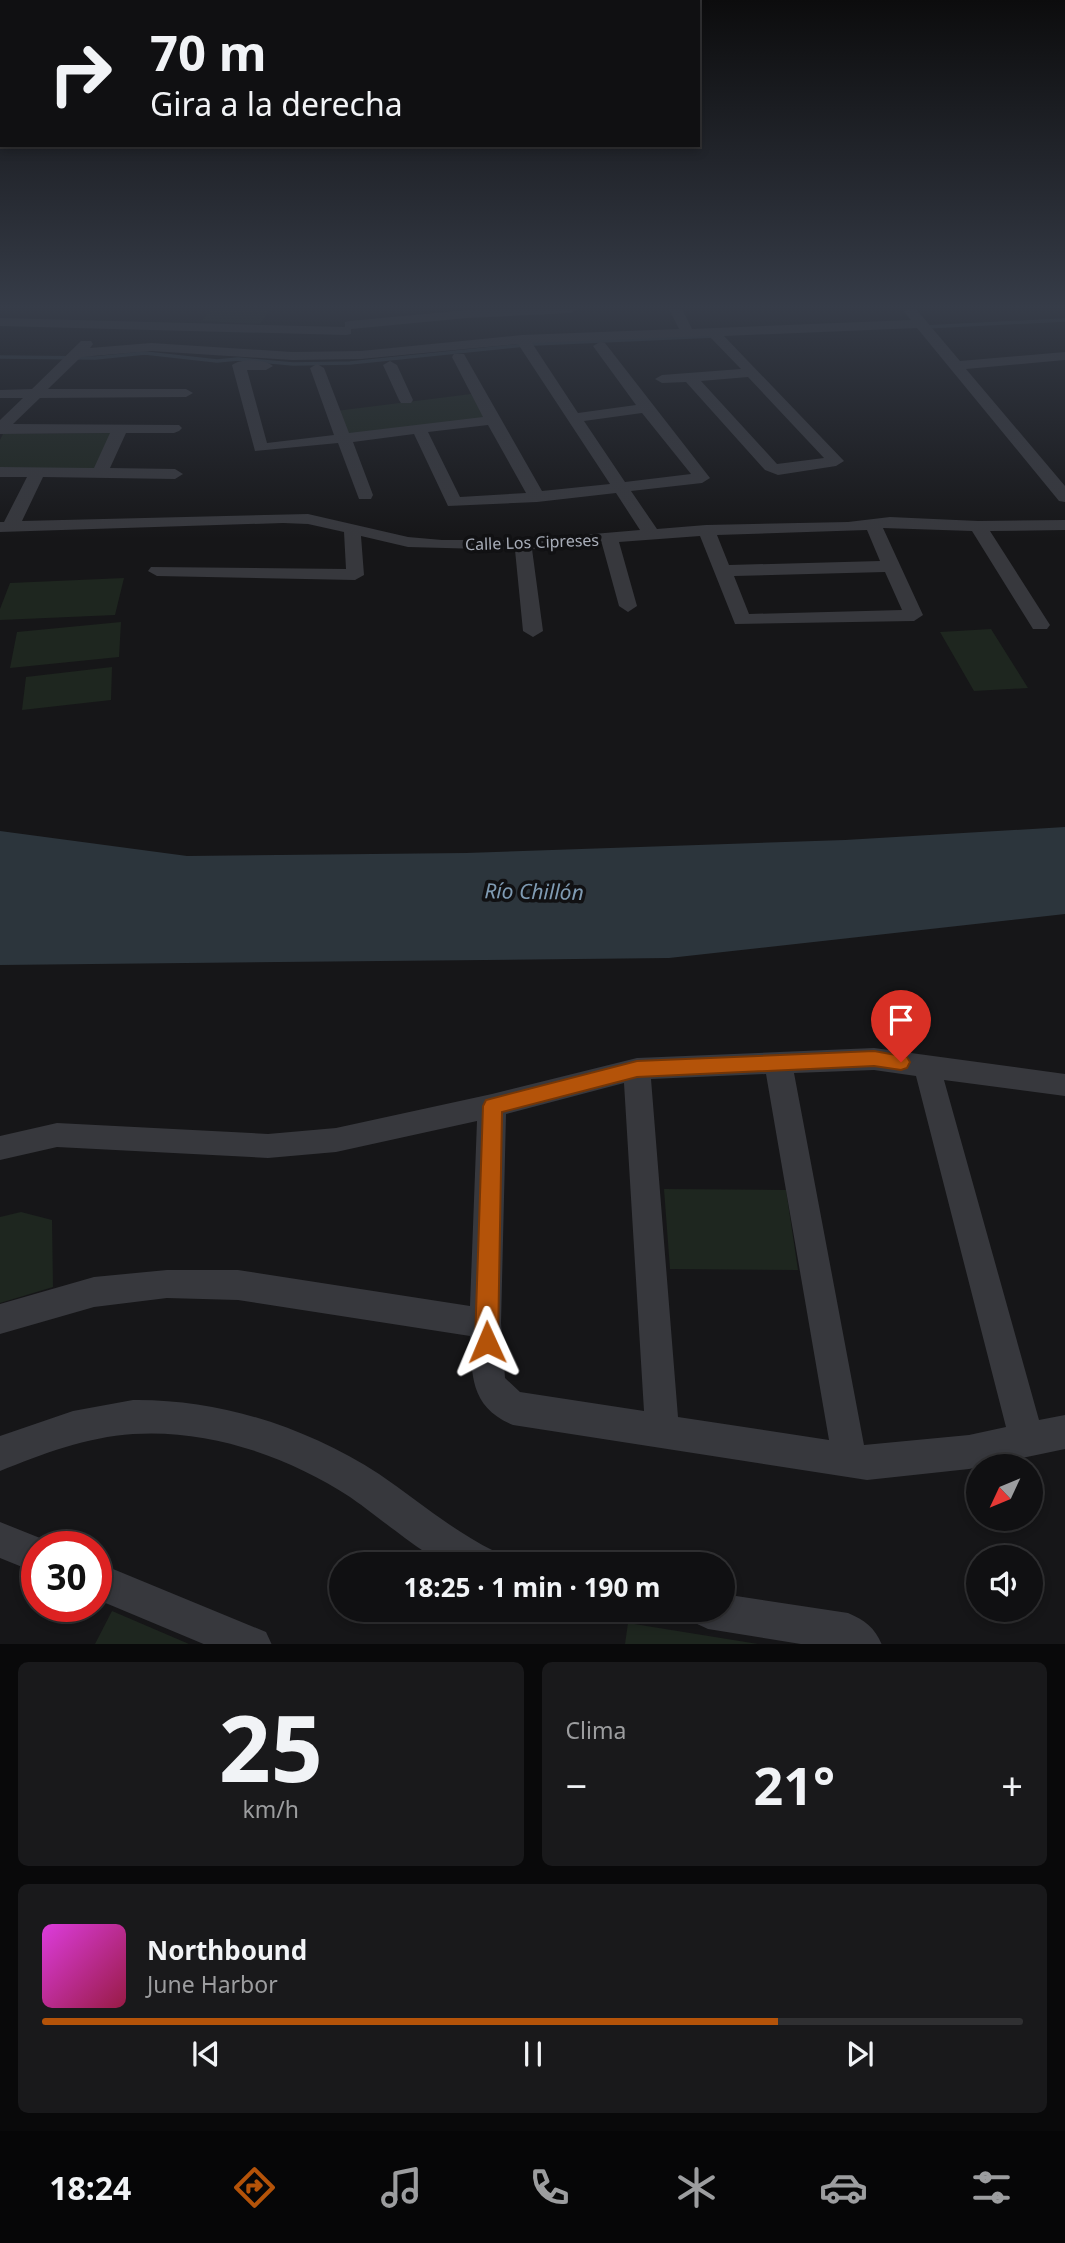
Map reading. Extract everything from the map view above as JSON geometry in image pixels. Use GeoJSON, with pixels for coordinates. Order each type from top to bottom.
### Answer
{"type":"FeatureCollection","features":[{"type":"Feature","properties":{"kind":"street"},"geometry":{"type":"LineString","coordinates":[[43,386],[0,429],[174,428]]}},
{"type":"Feature","properties":{"kind":"street"},"geometry":{"type":"LineString","coordinates":[[244,386],[261,448],[494,420]]}},
{"type":"Feature","properties":{"kind":"street"},"geometry":{"type":"LineString","coordinates":[[324,386],[365,495]]}},
{"type":"Feature","properties":{"kind":"street"},"geometry":{"type":"LineString","coordinates":[[399,386],[406,400]]}},
{"type":"Feature","properties":{"kind":"street"},"geometry":{"type":"LineString","coordinates":[[472,386],[537,497]]}},
{"type":"Feature","properties":{"kind":"street"},"geometry":{"type":"LineString","coordinates":[[551,386],[652,535]]}},
{"type":"Feature","properties":{"kind":"street"},"geometry":{"type":"LineString","coordinates":[[420,431],[454,502],[621,489],[702,478],[630,386]]}},
{"type":"Feature","properties":{"kind":"street"},"geometry":{"type":"LineString","coordinates":[[698,386],[771,467],[778,470],[836,461],[763,386]]}},
{"type":"Feature","properties":{"kind":"street"},"geometry":{"type":"LineString","coordinates":[[973,386],[1057,477],[1065,496]]}},
{"type":"Feature","properties":{"kind":"street"},"geometry":{"type":"LineString","coordinates":[[0,394],[186,393]]}},
{"type":"Feature","properties":{"kind":"street"},"geometry":{"type":"LineString","coordinates":[[572,418],[646,408]]}},
{"type":"Feature","properties":{"kind":"street"},"geometry":{"type":"LineString","coordinates":[[100,472],[120,429]]}},
{"type":"Feature","properties":{"kind":"street"},"geometry":{"type":"LineString","coordinates":[[0,472],[175,474]]}},
{"type":"Feature","properties":{"kind":"street"},"geometry":{"type":"LineString","coordinates":[[5,527],[38,472]]}},
{"type":"Feature","properties":{"kind":"street","name":"Calle Los Cipreses"},"geometry":{"type":"LineString","coordinates":[[5,527],[283,518],[308,519],[423,544],[523,545],[706,530],[848,527],[890,522],[978,526],[1065,525]]}},
{"type":"Feature","properties":{"kind":"street"},"geometry":{"type":"LineString","coordinates":[[706,530],[742,620],[914,615],[872,523]]}},
{"type":"Feature","properties":{"kind":"street"},"geometry":{"type":"LineString","coordinates":[[978,526],[1040,625]]}},
{"type":"Feature","properties":{"kind":"street"},"geometry":{"type":"LineString","coordinates":[[157,571],[355,575],[352,528]]}},
{"type":"Feature","properties":{"kind":"street"},"geometry":{"type":"LineString","coordinates":[[609,539],[628,606]]}},
{"type":"Feature","properties":{"kind":"street"},"geometry":{"type":"LineString","coordinates":[[523,545],[533,631]]}},
{"type":"Feature","properties":{"kind":"street"},"geometry":{"type":"LineString","coordinates":[[723,571],[891,566]]}},
{"type":"Feature","properties":{"kind":"street"},"geometry":{"type":"LineString","coordinates":[[0,1148],[57,1135],[268,1146],[336,1140],[492,1106],[637,1069],[874,1059],[1065,1085]]}},
{"type":"Feature","properties":{"kind":"street"},"geometry":{"type":"LineString","coordinates":[[778,1063],[850,1461]]}},
{"type":"Feature","properties":{"kind":"street"},"geometry":{"type":"LineString","coordinates":[[927,1066],[1027,1440]]}},
{"type":"Feature","properties":{"kind":"street"},"geometry":{"type":"LineString","coordinates":[[637,1069],[662,1432]]}},
{"type":"Feature","properties":{"kind":"street"},"geometry":{"type":"LineString","coordinates":[[492,1106],[485,1323],[489,1380],[496,1395],[513,1408],[867,1463],[969,1452],[1065,1432]]}},
{"type":"Feature","properties":{"kind":"street"},"geometry":{"type":"LineString","coordinates":[[0,1320],[94,1293],[167,1284],[238,1285],[485,1323]]}},
{"type":"Feature","properties":{"kind":"street"},"geometry":{"type":"LineString","coordinates":[[0,1454],[80,1426],[146,1416],[212,1423],[280,1441],[333,1466],[458,1552]]}},
{"type":"Feature","properties":{"kind":"street"},"geometry":{"type":"LineString","coordinates":[[0,1540],[21,1549]]}},
{"type":"Feature","properties":{"kind":"street"},"geometry":{"type":"LineString","coordinates":[[112,1587],[253,1644]]}},
{"type":"Feature","properties":{"kind":"street"},"geometry":{"type":"LineString","coordinates":[[735,1614],[848,1632],[863,1644]]}},
{"type":"Feature","properties":{"kind":"shaded area"},"geometry":{"type":"Polygon","coordinates":[[[471,394],[486,418],[347,436],[336,411],[471,394]]]}},
{"type":"Feature","properties":{"kind":"shaded area"},"geometry":{"type":"Polygon","coordinates":[[[112,433],[96,468],[0,469],[0,440],[3,434],[112,433]]]}},
{"type":"Feature","properties":{"kind":"shaded area"},"geometry":{"type":"Polygon","coordinates":[[[124,578],[115,615],[0,620],[0,609],[10,583],[124,578]]]}},
{"type":"Feature","properties":{"kind":"shaded area"},"geometry":{"type":"Polygon","coordinates":[[[121,622],[119,657],[10,668],[17,632],[121,622]]]}},
{"type":"Feature","properties":{"kind":"shaded area"},"geometry":{"type":"Polygon","coordinates":[[[991,629],[1028,688],[974,691],[940,632],[991,629]]]}},
{"type":"Feature","properties":{"kind":"shaded area"},"geometry":{"type":"Polygon","coordinates":[[[112,667],[111,700],[22,710],[26,677],[112,667]]]}},
{"type":"Feature","properties":{"kind":"shaded area"},"geometry":{"type":"Polygon","coordinates":[[[664,1189],[786,1190],[798,1270],[670,1269],[664,1189]]]}},
{"type":"Feature","properties":{"kind":"shaded area"},"geometry":{"type":"Polygon","coordinates":[[[21,1212],[52,1220],[53,1287],[0,1303],[0,1217],[21,1212]]]}},
{"type":"Feature","properties":{"kind":"shaded area"},"geometry":{"type":"Polygon","coordinates":[[[112,1611],[189,1644],[95,1644],[106,1622],[112,1622],[112,1611]]]}},
{"type":"Feature","properties":{"kind":"shaded area"},"geometry":{"type":"Polygon","coordinates":[[[628,1623],[758,1644],[625,1644],[628,1623]]]}},
{"type":"Feature","properties":{"kind":"water","name":"Río Chillón"},"geometry":{"type":"Polygon","coordinates":[[[1065,827],[1065,914],[669,958],[0,965],[0,831],[187,856],[466,853],[845,840],[1065,827]]]}},
{"type":"Feature","properties":{"kind":"route"},"geometry":{"type":"LineString","coordinates":[[487,1342],[485,1323],[492,1106],[637,1069],[874,1059],[901,1062]]}}]}
